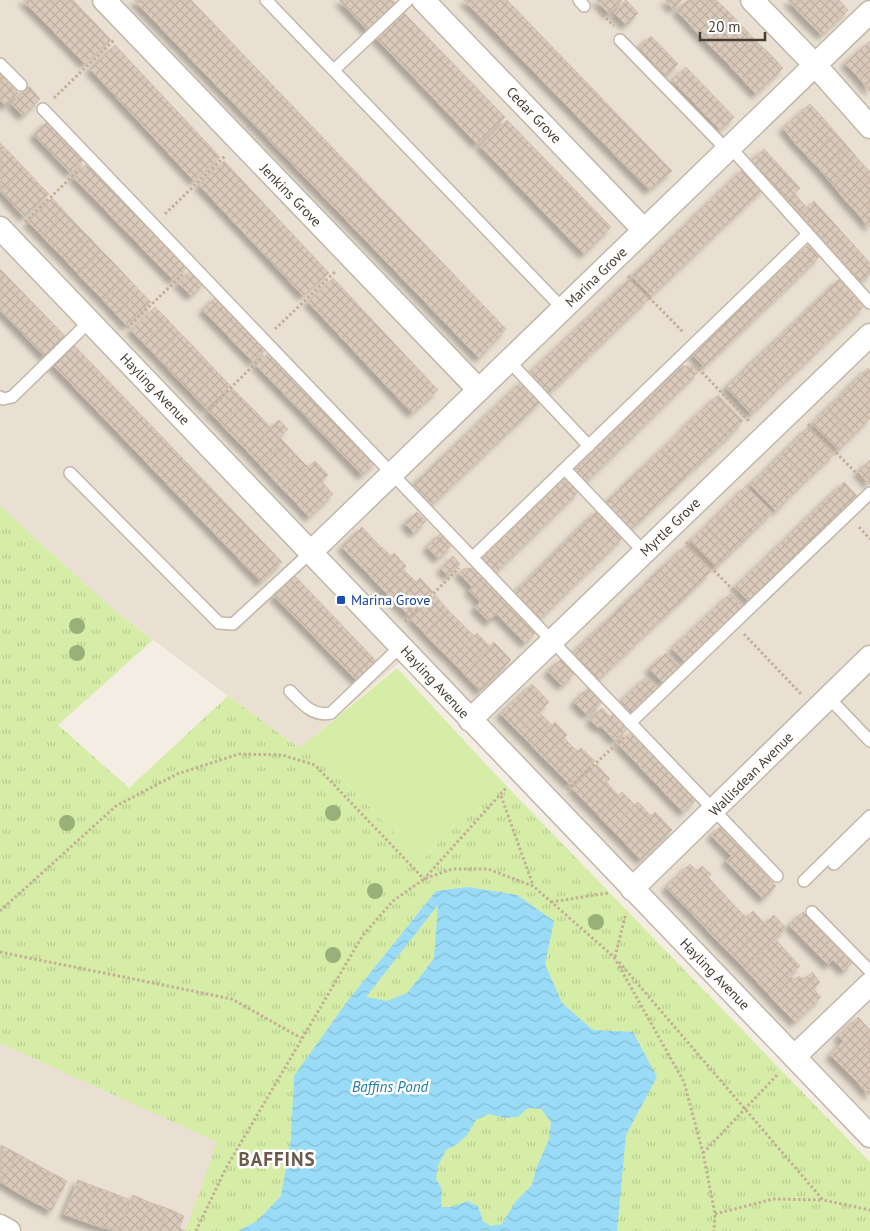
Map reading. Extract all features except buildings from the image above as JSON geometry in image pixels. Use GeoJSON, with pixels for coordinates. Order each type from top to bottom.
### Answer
{"type":"FeatureCollection","features":[{"type":"Feature","properties":{"kind":"street","name":"Jenkins Grove"},"geometry":{"type":"LineString","coordinates":[[104,0],[479,390]]}},
{"type":"Feature","properties":{"kind":"street","name":"Cedar Grove"},"geometry":{"type":"LineString","coordinates":[[423,0],[644,230]]}},
{"type":"Feature","properties":{"kind":"street"},"geometry":{"type":"LineString","coordinates":[[752,0],[816,66],[870,127]]}},
{"type":"Feature","properties":{"kind":"street","name":"Marina Grove"},"geometry":{"type":"LineString","coordinates":[[312,552],[870,12]]}},
{"type":"Feature","properties":{"kind":"street","name":"Hayling Avenue"},"geometry":{"type":"LineString","coordinates":[[4,232],[870,1136]]}},
{"type":"Feature","properties":{"kind":"street","name":"Myrtle Grove"},"geometry":{"type":"LineString","coordinates":[[470,720],[870,334]]}},
{"type":"Feature","properties":{"kind":"street","name":"Wallisdean Avenue"},"geometry":{"type":"LineString","coordinates":[[632,889],[870,658]]}},
{"type":"Feature","properties":{"kind":"street"},"geometry":{"type":"LineString","coordinates":[[795,1056],[870,984]]}},
{"type":"Feature","properties":{"kind":"street"},"geometry":{"type":"LineString","coordinates":[[0,1226],[9,1231]]}},
{"type":"Feature","properties":{"kind":"lane"},"geometry":{"type":"LineString","coordinates":[[266,0],[563,309]]}},
{"type":"Feature","properties":{"kind":"lane"},"geometry":{"type":"LineString","coordinates":[[334,70],[408,0]]}},
{"type":"Feature","properties":{"kind":"lane"},"geometry":{"type":"LineString","coordinates":[[620,40],[729,149],[870,303]]}},
{"type":"Feature","properties":{"kind":"lane"},"geometry":{"type":"LineString","coordinates":[[0,64],[21,85]]}},
{"type":"Feature","properties":{"kind":"lane"},"geometry":{"type":"LineString","coordinates":[[43,109],[393,472],[476,562],[777,876]]}},
{"type":"Feature","properties":{"kind":"lane"},"geometry":{"type":"LineString","coordinates":[[476,562],[589,446],[808,234]]}},
{"type":"Feature","properties":{"kind":"lane"},"geometry":{"type":"LineString","coordinates":[[0,397],[3,399],[12,397],[90,321]]}},
{"type":"Feature","properties":{"kind":"lane"},"geometry":{"type":"LineString","coordinates":[[509,360],[589,446]]}},
{"type":"Feature","properties":{"kind":"lane"},"geometry":{"type":"LineString","coordinates":[[565,470],[644,552]]}},
{"type":"Feature","properties":{"kind":"lane"},"geometry":{"type":"LineString","coordinates":[[70,473],[218,623],[233,624],[312,552]]}},
{"type":"Feature","properties":{"kind":"lane"},"geometry":{"type":"LineString","coordinates":[[632,725],[734,623],[870,493]]}},
{"type":"Feature","properties":{"kind":"lane"},"geometry":{"type":"LineString","coordinates":[[290,691],[309,710],[321,715],[331,713],[396,641]]}},
{"type":"Feature","properties":{"kind":"lane"},"geometry":{"type":"LineString","coordinates":[[822,704],[870,741]]}},
{"type":"Feature","properties":{"kind":"lane"},"geometry":{"type":"LineString","coordinates":[[804,881],[870,816]]}},
{"type":"Feature","properties":{"kind":"lane"},"geometry":{"type":"LineString","coordinates":[[834,864],[870,829]]}},
{"type":"Feature","properties":{"kind":"lane"},"geometry":{"type":"LineString","coordinates":[[812,912],[870,971]]}},
{"type":"Feature","properties":{"kind":"path"},"geometry":{"type":"LineString","coordinates":[[581,3],[593,5],[616,28],[620,40]]}},
{"type":"Feature","properties":{"kind":"path"},"geometry":{"type":"LineString","coordinates":[[43,109],[129,26]]}},
{"type":"Feature","properties":{"kind":"path"},"geometry":{"type":"LineString","coordinates":[[154,224],[240,142]]}},
{"type":"Feature","properties":{"kind":"path"},"geometry":{"type":"LineString","coordinates":[[4,232],[91,158]]}},
{"type":"Feature","properties":{"kind":"path"},"geometry":{"type":"LineString","coordinates":[[191,426],[350,257]]}},
{"type":"Feature","properties":{"kind":"path"},"geometry":{"type":"LineString","coordinates":[[613,261],[694,344]]}},
{"type":"Feature","properties":{"kind":"path"},"geometry":{"type":"LineString","coordinates":[[112,343],[193,264]]}},
{"type":"Feature","properties":{"kind":"path"},"geometry":{"type":"LineString","coordinates":[[684,353],[764,437]]}},
{"type":"Feature","properties":{"kind":"path"},"geometry":{"type":"LineString","coordinates":[[793,409],[870,488]]}},
{"type":"Feature","properties":{"kind":"path"},"geometry":{"type":"LineString","coordinates":[[671,526],[750,608]]}},
{"type":"Feature","properties":{"kind":"path"},"geometry":{"type":"LineString","coordinates":[[396,641],[461,566],[476,562]]}},
{"type":"Feature","properties":{"kind":"path"},"geometry":{"type":"LineString","coordinates":[[734,623],[822,704]]}},
{"type":"Feature","properties":{"kind":"path"},"geometry":{"type":"LineString","coordinates":[[552,805],[632,725]]}},
{"type":"Feature","properties":{"kind":"path"},"geometry":{"type":"LineString","coordinates":[[0,911],[116,806],[176,774],[239,754],[282,756],[315,765],[424,879]]}},
{"type":"Feature","properties":{"kind":"path"},"geometry":{"type":"LineString","coordinates":[[196,1231],[226,1168],[301,1038],[364,935],[394,901],[424,879],[501,796],[518,770]]}},
{"type":"Feature","properties":{"kind":"path"},"geometry":{"type":"LineString","coordinates":[[501,796],[533,886]]}},
{"type":"Feature","properties":{"kind":"path"},"geometry":{"type":"LineString","coordinates":[[424,879],[452,869],[488,869],[533,886],[614,957],[823,1200]]}},
{"type":"Feature","properties":{"kind":"path"},"geometry":{"type":"LineString","coordinates":[[552,902],[632,889],[614,957],[684,1082],[704,1153],[714,1214],[714,1231]]}},
{"type":"Feature","properties":{"kind":"path"},"geometry":{"type":"LineString","coordinates":[[0,952],[232,999],[301,1038]]}},
{"type":"Feature","properties":{"kind":"path"},"geometry":{"type":"LineString","coordinates":[[704,1153],[795,1056]]}},
{"type":"Feature","properties":{"kind":"path"},"geometry":{"type":"LineString","coordinates":[[714,1214],[773,1199],[823,1200],[870,1210]]}},
{"type":"Feature","properties":{"kind":"shaded area"},"geometry":{"type":"Polygon","coordinates":[[[0,0],[870,0],[870,1136],[412,652],[299,749],[115,611],[0,506],[0,0]]]}},
{"type":"Feature","properties":{"kind":"shaded area"},"geometry":{"type":"Polygon","coordinates":[[[0,1043],[218,1142],[188,1231],[0,1231],[0,1043]]]}},
{"type":"Feature","properties":{"kind":"green space"},"geometry":{"type":"Polygon","coordinates":[[[0,506],[115,611],[153,640],[58,725],[129,788],[228,696],[299,748],[307,742],[422,861],[496,775],[870,1162],[870,1231],[186,1231],[217,1142],[0,1043],[0,506]]]}},
{"type":"Feature","properties":{"kind":"green space"},"geometry":{"type":"Polygon","coordinates":[[[397,668],[496,775],[422,861],[307,742],[397,668]]]}},
{"type":"Feature","properties":{"kind":"water","name":"Baffins Pond"},"geometry":{"type":"Polygon","coordinates":[[[468,887],[517,895],[554,921],[545,964],[562,1003],[593,1030],[633,1032],[657,1077],[626,1135],[617,1231],[238,1231],[257,1221],[281,1196],[291,1138],[294,1076],[346,1003],[436,891],[468,887]],[[438,905],[366,997],[387,1001],[407,993],[426,969],[434,958],[438,905]],[[528,1108],[518,1117],[504,1118],[489,1114],[476,1120],[467,1135],[456,1145],[446,1150],[438,1166],[436,1179],[442,1189],[441,1207],[452,1207],[467,1201],[478,1206],[483,1221],[491,1226],[502,1224],[516,1201],[532,1185],[536,1169],[549,1139],[551,1122],[541,1109],[528,1108]]]}},
{"type":"Feature","properties":{"kind":"place","name":"Marina Grove"},"geometry":{"type":"Point","coordinates":[341,600]}},
{"type":"Feature","properties":{"kind":"district","name":"BAFFINS"},"geometry":{"type":"Point","coordinates":[277,1159]}}]}
